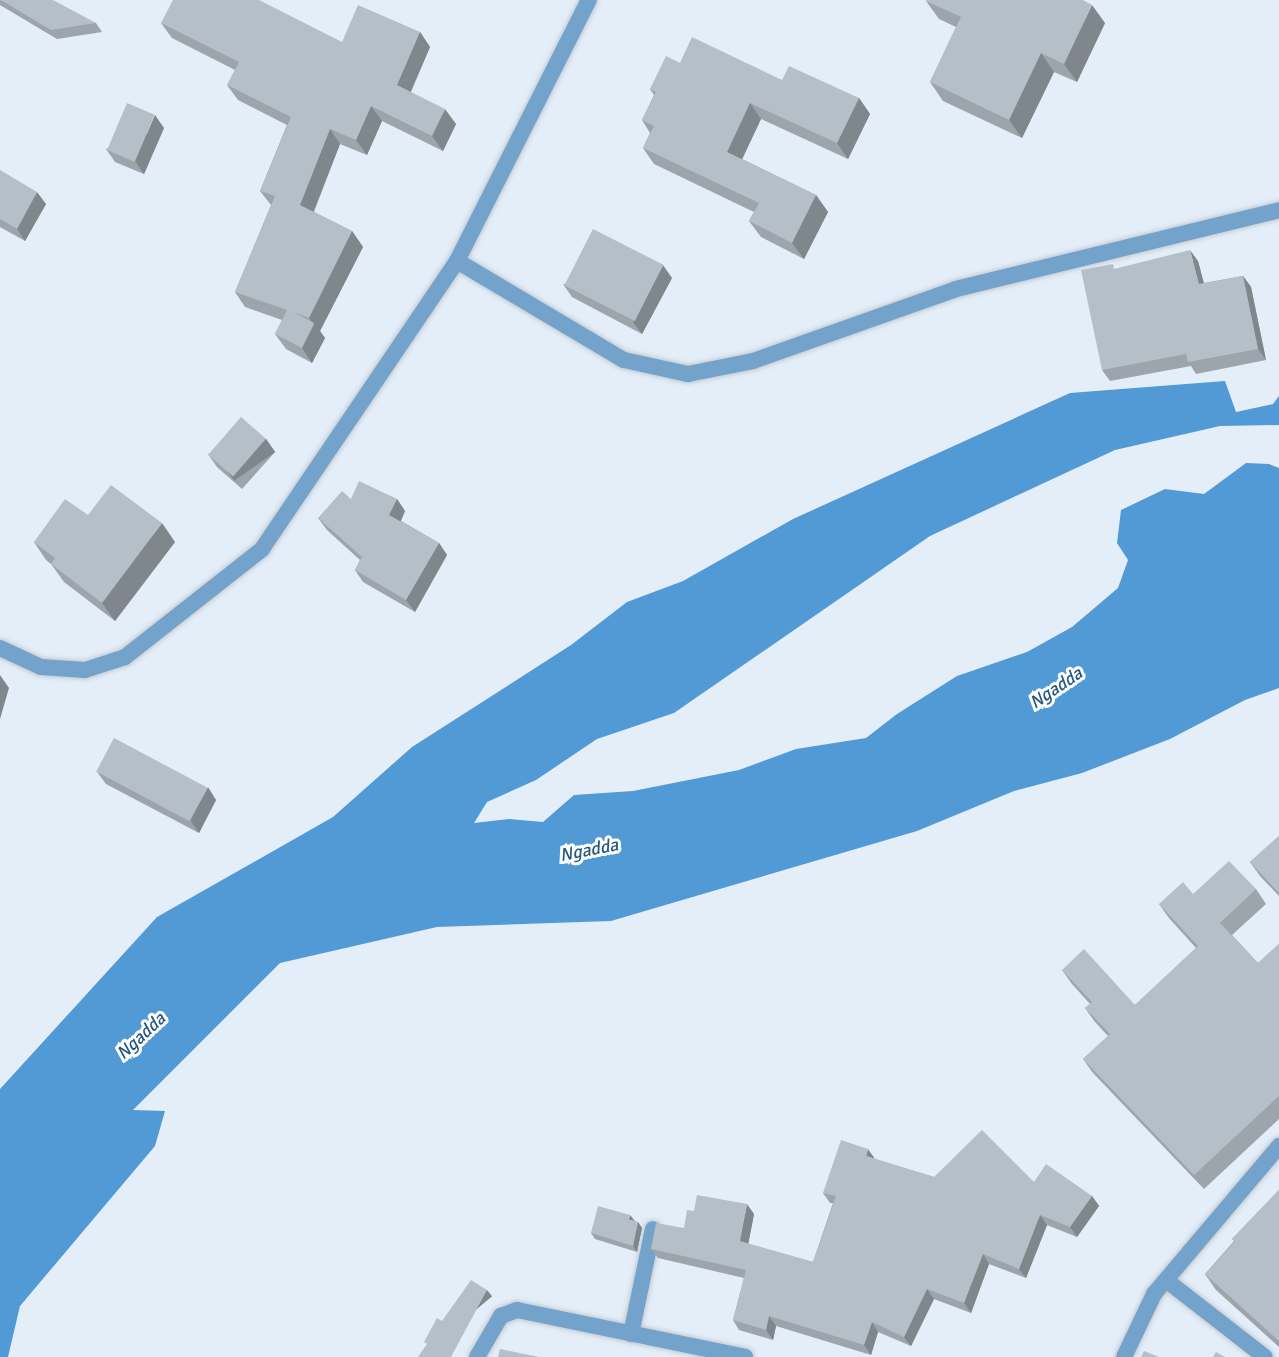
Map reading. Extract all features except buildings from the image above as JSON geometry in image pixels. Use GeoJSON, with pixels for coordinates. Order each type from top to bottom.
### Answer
{"type":"FeatureCollection","features":[{"type":"Feature","properties":{"kind":"street"},"geometry":{"type":"LineString","coordinates":[[0,648],[41,667],[85,670],[125,657],[261,549],[456,261],[589,0]]}},
{"type":"Feature","properties":{"kind":"street"},"geometry":{"type":"LineString","coordinates":[[456,261],[624,360],[688,374],[753,361],[956,289],[1279,210]]}},
{"type":"Feature","properties":{"kind":"street"},"geometry":{"type":"LineString","coordinates":[[1124,1357],[1154,1294],[1279,1146]]}},
{"type":"Feature","properties":{"kind":"street"},"geometry":{"type":"LineString","coordinates":[[631,1334],[652,1229]]}},
{"type":"Feature","properties":{"kind":"street"},"geometry":{"type":"LineString","coordinates":[[1166,1281],[1265,1357]]}},
{"type":"Feature","properties":{"kind":"street"},"geometry":{"type":"LineString","coordinates":[[477,1357],[501,1316],[517,1310],[744,1357]]}},
{"type":"Feature","properties":{"kind":"water","name":"Ngadda"},"geometry":{"type":"Polygon","coordinates":[[[1225,381],[1236,412],[1273,404],[1279,396],[1279,425],[1220,426],[1115,450],[930,536],[674,713],[597,739],[536,780],[487,802],[474,823],[509,819],[543,822],[574,795],[633,791],[739,770],[796,749],[866,738],[897,714],[957,676],[1027,652],[1072,627],[1118,588],[1128,560],[1117,543],[1121,510],[1165,489],[1204,494],[1246,463],[1269,464],[1279,468],[1279,688],[1245,700],[1170,739],[1082,773],[1014,791],[917,831],[611,921],[437,927],[280,963],[133,1110],[165,1111],[155,1146],[20,1306],[8,1357],[0,1357],[0,1089],[157,917],[333,817],[412,747],[571,645],[627,602],[683,581],[793,519],[1070,393],[1225,381]]]}}]}
